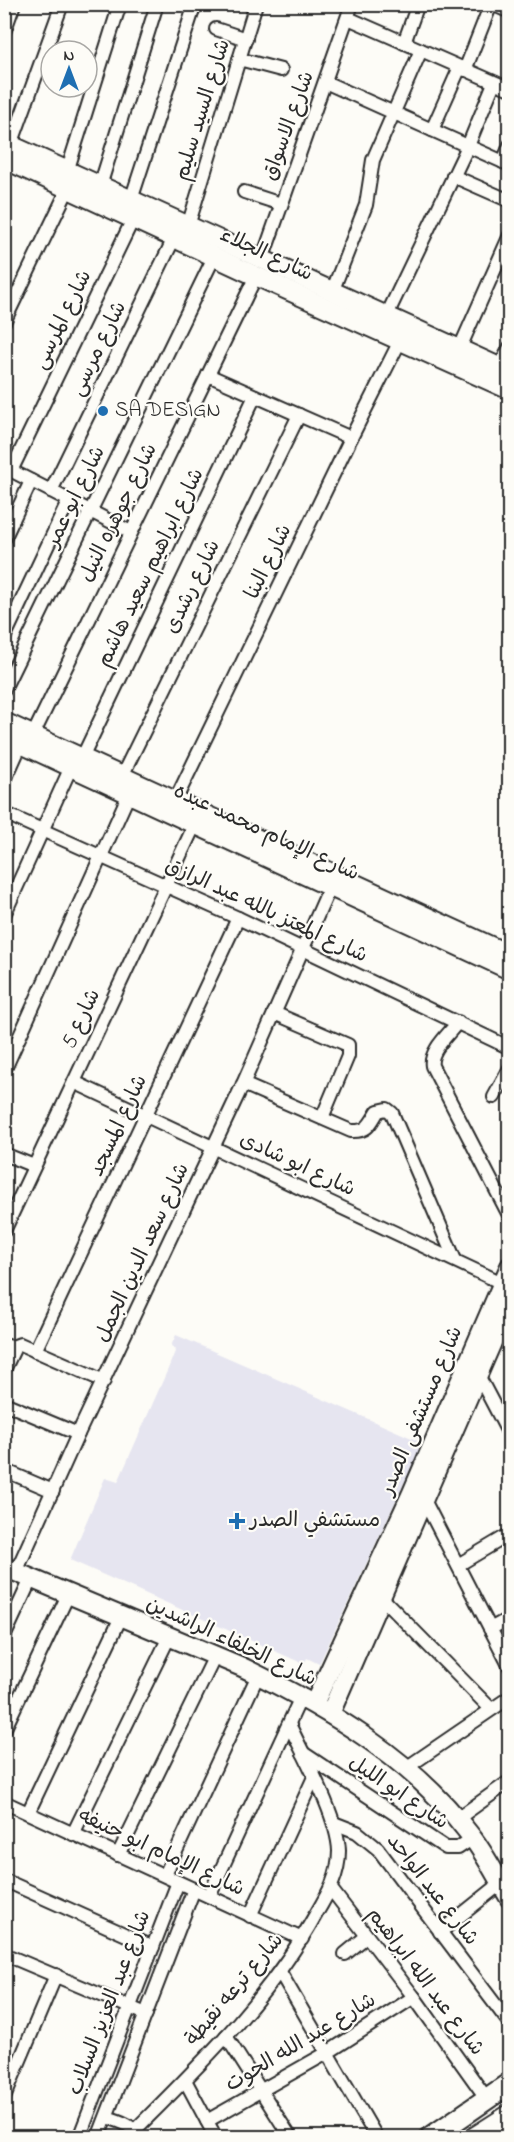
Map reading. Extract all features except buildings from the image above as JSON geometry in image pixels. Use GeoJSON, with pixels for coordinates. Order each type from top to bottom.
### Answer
{"type":"FeatureCollection","features":[{"type":"Feature","properties":{"kind":"main road","name":"شارع الجلاء"},"geometry":{"type":"LineString","coordinates":[[7,156],[66,182],[133,219],[181,229],[214,256],[332,292],[386,317],[424,343],[510,390]]}},
{"type":"Feature","properties":{"kind":"main road","name":"شارع الجلاء"},"geometry":{"type":"LineString","coordinates":[[66,182],[100,186],[131,200],[181,229],[400,341],[459,350],[504,370]]}},
{"type":"Feature","properties":{"kind":"main road","name":"شارع الإمام محمد عبده"},"geometry":{"type":"LineString","coordinates":[[4,722],[19,738],[77,762],[122,776],[195,824],[510,970]]}},
{"type":"Feature","properties":{"kind":"main road","name":"شارع الإمام محمد عبده"},"geometry":{"type":"LineString","coordinates":[[77,762],[129,794],[175,801],[510,955]]}},
{"type":"Feature","properties":{"kind":"main road","name":"شارع مستشفى الصدر"},"geometry":{"type":"LineString","coordinates":[[308,1701],[411,1495],[510,1266]]}},
{"type":"Feature","properties":{"kind":"main road","name":"شارع مستشفى الصدر"},"geometry":{"type":"LineString","coordinates":[[330,1714],[508,1311]]}},
{"type":"Feature","properties":{"kind":"main road","name":"شارع الخلفاء الراشدين"},"geometry":{"type":"LineString","coordinates":[[17,1573],[258,1675],[308,1701],[367,1738],[406,1768],[440,1800],[472,1838],[505,1891]]}},
{"type":"Feature","properties":{"kind":"main road"},"geometry":{"type":"LineString","coordinates":[[430,2138],[510,2083]]}},
{"type":"Feature","properties":{"kind":"main road"},"geometry":{"type":"LineString","coordinates":[[474,2138],[510,2115]]}},
{"type":"Feature","properties":{"kind":"street"},"geometry":{"type":"LineString","coordinates":[[4,32],[14,4]]}},
{"type":"Feature","properties":{"kind":"street"},"geometry":{"type":"LineString","coordinates":[[7,156],[62,4]]}},
{"type":"Feature","properties":{"kind":"street"},"geometry":{"type":"LineString","coordinates":[[4,322],[66,182],[120,4]]}},
{"type":"Feature","properties":{"kind":"street"},"geometry":{"type":"LineString","coordinates":[[100,186],[157,4]]}},
{"type":"Feature","properties":{"kind":"street"},"geometry":{"type":"LineString","coordinates":[[131,200],[195,4]]}},
{"type":"Feature","properties":{"kind":"street","name":"شارع السيد سليم"},"geometry":{"type":"LineString","coordinates":[[181,229],[256,4]]}},
{"type":"Feature","properties":{"kind":"street","name":"شارع الاسواق"},"geometry":{"type":"LineString","coordinates":[[259,268],[352,4]]}},
{"type":"Feature","properties":{"kind":"street"},"geometry":{"type":"LineString","coordinates":[[404,43],[418,4]]}},
{"type":"Feature","properties":{"kind":"street"},"geometry":{"type":"LineString","coordinates":[[432,130],[491,4],[510,12]]}},
{"type":"Feature","properties":{"kind":"street"},"geometry":{"type":"LineString","coordinates":[[348,18],[510,89]]}},
{"type":"Feature","properties":{"kind":"street"},"geometry":{"type":"LineString","coordinates":[[216,29],[246,39]]}},
{"type":"Feature","properties":{"kind":"street"},"geometry":{"type":"LineString","coordinates":[[332,292],[366,206],[373,160],[421,50]]}},
{"type":"Feature","properties":{"kind":"street"},"geometry":{"type":"LineString","coordinates":[[239,58],[281,70]]}},
{"type":"Feature","properties":{"kind":"street"},"geometry":{"type":"LineString","coordinates":[[325,82],[506,164],[510,145]]}},
{"type":"Feature","properties":{"kind":"street"},"geometry":{"type":"LineString","coordinates":[[386,317],[468,146],[494,82]]}},
{"type":"Feature","properties":{"kind":"street"},"geometry":{"type":"LineString","coordinates":[[453,176],[510,201]]}},
{"type":"Feature","properties":{"kind":"street"},"geometry":{"type":"LineString","coordinates":[[244,192],[281,204]]}},
{"type":"Feature","properties":{"kind":"street","name":"شارع المرسى"},"geometry":{"type":"LineString","coordinates":[[8,469],[133,219]]}},
{"type":"Feature","properties":{"kind":"street","name":"شارع مرسى"},"geometry":{"type":"LineString","coordinates":[[51,492],[181,229]]}},
{"type":"Feature","properties":{"kind":"street"},"geometry":{"type":"LineString","coordinates":[[459,350],[510,235]]}},
{"type":"Feature","properties":{"kind":"street","name":"شارع ابو عمر"},"geometry":{"type":"LineString","coordinates":[[4,689],[214,256]]}},
{"type":"Feature","properties":{"kind":"street","name":"شارع جوهره النيل"},"geometry":{"type":"LineString","coordinates":[[4,783],[19,738],[131,532],[259,268]]}},
{"type":"Feature","properties":{"kind":"street","name":"شارع البنا"},"geometry":{"type":"LineString","coordinates":[[175,801],[400,341]]}},
{"type":"Feature","properties":{"kind":"street"},"geometry":{"type":"LineString","coordinates":[[504,370],[510,347]]}},
{"type":"Feature","properties":{"kind":"street"},"geometry":{"type":"LineString","coordinates":[[208,375],[351,438]]}},
{"type":"Feature","properties":{"kind":"street","name":"شارع ابراهيم سعيد هاشم"},"geometry":{"type":"LineString","coordinates":[[4,915],[42,831],[255,396]]}},
{"type":"Feature","properties":{"kind":"street","name":"شارع رشدى"},"geometry":{"type":"LineString","coordinates":[[122,776],[299,415]]}},
{"type":"Feature","properties":{"kind":"street"},"geometry":{"type":"LineString","coordinates":[[8,469],[131,532]]}},
{"type":"Feature","properties":{"kind":"street"},"geometry":{"type":"LineString","coordinates":[[4,539],[32,481]]}},
{"type":"Feature","properties":{"kind":"street"},"geometry":{"type":"LineString","coordinates":[[4,638],[69,500]]}},
{"type":"Feature","properties":{"kind":"street"},"geometry":{"type":"LineString","coordinates":[[4,1071],[129,794]]}},
{"type":"Feature","properties":{"kind":"street","name":"شارع المعتز بالله عبد الرازق"},"geometry":{"type":"LineString","coordinates":[[4,813],[238,918],[510,1048]]}},
{"type":"Feature","properties":{"kind":"street","name":"شارع 5"},"geometry":{"type":"LineString","coordinates":[[4,1231],[195,824]]}},
{"type":"Feature","properties":{"kind":"street","name":"شارع سعد الدين الجمل"},"geometry":{"type":"LineString","coordinates":[[4,1637],[17,1573],[78,1434],[214,1148],[330,887]]}},
{"type":"Feature","properties":{"kind":"street","name":"شارع المسجد"},"geometry":{"type":"LineString","coordinates":[[35,1351],[238,918]]}},
{"type":"Feature","properties":{"kind":"street"},"geometry":{"type":"LineString","coordinates":[[274,1013],[348,1045],[348,1056],[322,1118]]}},
{"type":"Feature","properties":{"kind":"street"},"geometry":{"type":"LineString","coordinates":[[458,1022],[434,1053],[432,1066],[510,1217]]}},
{"type":"Feature","properties":{"kind":"street"},"geometry":{"type":"LineString","coordinates":[[494,1097],[510,1068]]}},
{"type":"Feature","properties":{"kind":"street","name":"شارع ابو شادى"},"geometry":{"type":"LineString","coordinates":[[74,1082],[502,1283]]}},
{"type":"Feature","properties":{"kind":"street"},"geometry":{"type":"LineString","coordinates":[[243,1084],[351,1131],[362,1131],[367,1128],[378,1111],[387,1109],[392,1113],[455,1260]]}},
{"type":"Feature","properties":{"kind":"street"},"geometry":{"type":"LineString","coordinates":[[4,1154],[34,1166]]}},
{"type":"Feature","properties":{"kind":"street"},"geometry":{"type":"LineString","coordinates":[[4,1370],[10,1346],[20,1344],[104,1381]]}},
{"type":"Feature","properties":{"kind":"street"},"geometry":{"type":"LineString","coordinates":[[478,1375],[510,1436]]}},
{"type":"Feature","properties":{"kind":"street"},"geometry":{"type":"LineString","coordinates":[[4,1403],[78,1434]]}},
{"type":"Feature","properties":{"kind":"street"},"geometry":{"type":"LineString","coordinates":[[4,1470],[53,1491]]}},
{"type":"Feature","properties":{"kind":"street"},"geometry":{"type":"LineString","coordinates":[[424,1500],[510,1667]]}},
{"type":"Feature","properties":{"kind":"street"},"geometry":{"type":"LineString","coordinates":[[458,1566],[510,1534]]}},
{"type":"Feature","properties":{"kind":"street"},"geometry":{"type":"LineString","coordinates":[[4,1730],[68,1594]]}},
{"type":"Feature","properties":{"kind":"street"},"geometry":{"type":"LineString","coordinates":[[382,1598],[491,1709]]}},
{"type":"Feature","properties":{"kind":"street"},"geometry":{"type":"LineString","coordinates":[[28,1813],[121,1617]]}},
{"type":"Feature","properties":{"kind":"street"},"geometry":{"type":"LineString","coordinates":[[490,1629],[510,1618]]}},
{"type":"Feature","properties":{"kind":"street"},"geometry":{"type":"LineString","coordinates":[[73,1834],[169,1637]]}},
{"type":"Feature","properties":{"kind":"street"},"geometry":{"type":"LineString","coordinates":[[118,1855],[214,1656]]}},
{"type":"Feature","properties":{"kind":"street"},"geometry":{"type":"LineString","coordinates":[[165,1875],[258,1675]]}},
{"type":"Feature","properties":{"kind":"street"},"geometry":{"type":"LineString","coordinates":[[406,1768],[510,1697]]}},
{"type":"Feature","properties":{"kind":"street"},"geometry":{"type":"LineString","coordinates":[[209,1896],[289,1724],[308,1701]]}},
{"type":"Feature","properties":{"kind":"street","name":"شارع ترعه نقيطة"},"geometry":{"type":"LineString","coordinates":[[136,2134],[226,2036],[280,1972],[302,1940],[331,1889],[339,1850],[334,1823],[289,1724]]}},
{"type":"Feature","properties":{"kind":"street","name":"شارع ابو الليل"},"geometry":{"type":"LineString","coordinates":[[303,1753],[446,1848],[458,1848],[472,1838]]}},
{"type":"Feature","properties":{"kind":"street"},"geometry":{"type":"LineString","coordinates":[[250,1916],[314,1777]]}},
{"type":"Feature","properties":{"kind":"street"},"geometry":{"type":"LineString","coordinates":[[457,1819],[510,1781]]}},
{"type":"Feature","properties":{"kind":"street","name":"شارع الإمام ابو حنيفه"},"geometry":{"type":"LineString","coordinates":[[4,1802],[302,1940]]}},
{"type":"Feature","properties":{"kind":"street","name":"شارع عبد الواحد"},"geometry":{"type":"LineString","coordinates":[[334,1823],[357,1832],[378,1849],[510,2024]]}},
{"type":"Feature","properties":{"kind":"street"},"geometry":{"type":"LineString","coordinates":[[4,1880],[153,1947]]}},
{"type":"Feature","properties":{"kind":"street","name":"شارع عبد العزيز السلاب"},"geometry":{"type":"LineString","coordinates":[[79,2138],[178,1882]]}},
{"type":"Feature","properties":{"kind":"street","name":"شارع عبد الله ابراهيم"},"geometry":{"type":"LineString","coordinates":[[331,1889],[414,1997],[488,2099]]}},
{"type":"Feature","properties":{"kind":"street","name":"شارع عبد العزيز السلاب"},"geometry":{"type":"LineString","coordinates":[[98,2138],[194,1890]]}},
{"type":"Feature","properties":{"kind":"street"},"geometry":{"type":"LineString","coordinates":[[440,1932],[505,1891]]}},
{"type":"Feature","properties":{"kind":"street"},"geometry":{"type":"LineString","coordinates":[[345,1954],[367,1936]]}},
{"type":"Feature","properties":{"kind":"street"},"geometry":{"type":"LineString","coordinates":[[4,1954],[146,2014]]}},
{"type":"Feature","properties":{"kind":"street"},"geometry":{"type":"LineString","coordinates":[[280,1972],[376,2138]]}},
{"type":"Feature","properties":{"kind":"street"},"geometry":{"type":"LineString","coordinates":[[4,2098],[56,1976]]}},
{"type":"Feature","properties":{"kind":"street","name":"شارع عبد الله الحوت"},"geometry":{"type":"LineString","coordinates":[[207,2121],[327,2053],[414,1997]]}},
{"type":"Feature","properties":{"kind":"street"},"geometry":{"type":"LineString","coordinates":[[226,2036],[291,2138]]}},
{"type":"Feature","properties":{"kind":"street"},"geometry":{"type":"LineString","coordinates":[[185,2080],[216,2138]]}},
{"type":"Feature","properties":{"kind":"street"},"geometry":{"type":"LineString","coordinates":[[107,2116],[129,2126],[136,2134]]}},
{"type":"Feature","properties":{"kind":"shaded area","name":"مستشفي الصدر"},"geometry":{"type":"Polygon","coordinates":[[[176,1335],[423,1443],[319,1664],[307,1658],[304,1664],[70,1560],[105,1478],[118,1482],[176,1349],[171,1346],[176,1335]]]}},
{"type":"Feature","properties":{"kind":"place","name":"SA DESIGN"},"geometry":{"type":"Point","coordinates":[103,411]}},
{"type":"Feature","properties":{"kind":"place","name":"مستشفي الصدر"},"geometry":{"type":"Point","coordinates":[237,1521]}}]}
